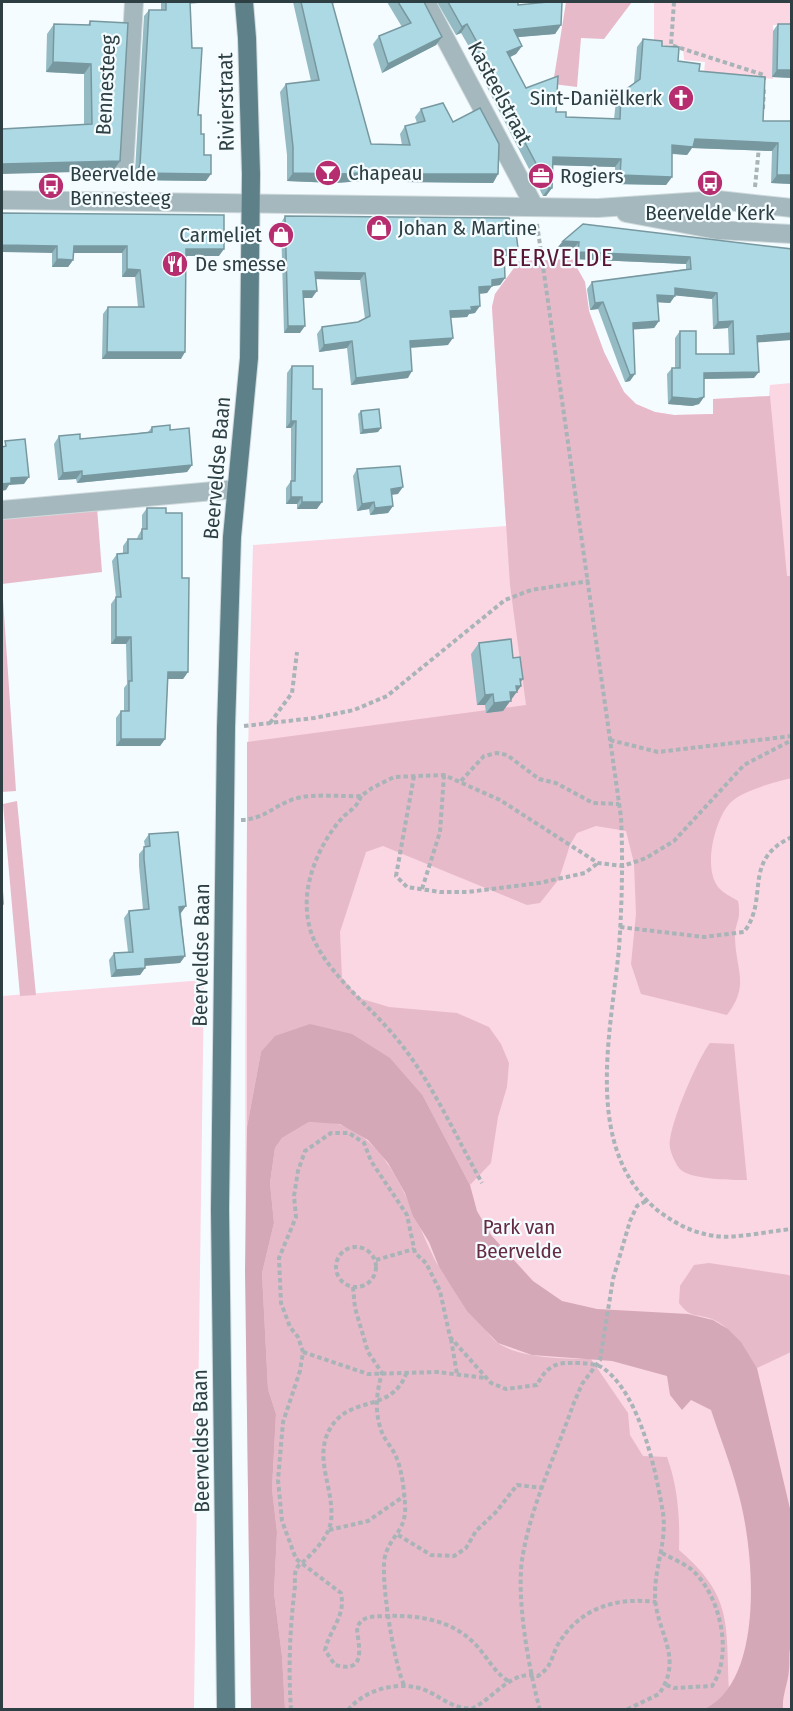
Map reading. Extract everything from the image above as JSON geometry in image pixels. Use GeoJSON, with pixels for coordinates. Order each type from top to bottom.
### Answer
{"type":"FeatureCollection","features":[{"type":"Feature","properties":{"kind":"main road","name":"Rivierstraat"},"geometry":{"type":"LineString","coordinates":[[244,2],[247,38],[250,202]]}},
{"type":"Feature","properties":{"kind":"main road","name":"Beerveldse Baan"},"geometry":{"type":"LineString","coordinates":[[226,1710],[220,1209],[226,728],[236,489],[249,358],[250,202]]}},
{"type":"Feature","properties":{"kind":"street","name":"Bennesteeg"},"geometry":{"type":"LineString","coordinates":[[124,170],[134,2]]}},
{"type":"Feature","properties":{"kind":"street","name":"Kasteelstraat"},"geometry":{"type":"LineString","coordinates":[[426,2],[534,206]]}},
{"type":"Feature","properties":{"kind":"street"},"geometry":{"type":"LineString","coordinates":[[2,200],[598,208],[718,200],[792,208]]}},
{"type":"Feature","properties":{"kind":"street"},"geometry":{"type":"LineString","coordinates":[[598,208],[717,230],[792,234]]}},
{"type":"Feature","properties":{"kind":"street"},"geometry":{"type":"LineString","coordinates":[[2,510],[236,489]]}},
{"type":"Feature","properties":{"kind":"path"},"geometry":{"type":"LineString","coordinates":[[674,2],[671,45],[764,75],[763,118]]}},
{"type":"Feature","properties":{"kind":"path"},"geometry":{"type":"LineString","coordinates":[[753,204],[760,140]]}},
{"type":"Feature","properties":{"kind":"path"},"geometry":{"type":"LineString","coordinates":[[534,206],[546,270],[619,804],[622,866],[620,927],[608,1043],[608,1107],[620,1158],[646,1201],[685,1228],[717,1236],[792,1229]]}},
{"type":"Feature","properties":{"kind":"path"},"geometry":{"type":"LineString","coordinates":[[226,728],[269,724],[354,710],[387,696],[505,600],[531,590],[588,581]]}},
{"type":"Feature","properties":{"kind":"path"},"geometry":{"type":"LineString","coordinates":[[269,724],[292,693],[297,652]]}},
{"type":"Feature","properties":{"kind":"path"},"geometry":{"type":"LineString","coordinates":[[610,740],[658,752],[792,738]]}},
{"type":"Feature","properties":{"kind":"path"},"geometry":{"type":"LineString","coordinates":[[482,1183],[420,1071],[397,1039],[333,969],[315,942],[308,918],[308,890],[313,864],[329,836],[345,816],[357,807],[361,796],[372,788],[394,777],[444,775],[500,800],[598,863],[622,866],[646,858],[674,842],[744,765],[792,738]]}},
{"type":"Feature","properties":{"kind":"path"},"geometry":{"type":"LineString","coordinates":[[461,781],[484,756],[497,753],[507,755],[539,779],[556,783],[594,803],[619,804]]}},
{"type":"Feature","properties":{"kind":"path"},"geometry":{"type":"LineString","coordinates":[[422,889],[440,832],[444,775]]}},
{"type":"Feature","properties":{"kind":"path"},"geometry":{"type":"LineString","coordinates":[[414,776],[396,876],[407,887],[468,892],[539,883],[585,873],[598,863]]}},
{"type":"Feature","properties":{"kind":"path"},"geometry":{"type":"LineString","coordinates":[[225,820],[256,820],[293,799],[309,796],[361,796]]}},
{"type":"Feature","properties":{"kind":"path"},"geometry":{"type":"LineString","coordinates":[[620,927],[704,936],[744,932],[752,922],[762,860],[772,849],[792,837]]}},
{"type":"Feature","properties":{"kind":"path"},"geometry":{"type":"LineString","coordinates":[[456,1374],[440,1291],[426,1263],[414,1249],[407,1215],[371,1161],[364,1143],[348,1133],[331,1133],[305,1151],[298,1171],[294,1196],[296,1217],[279,1258],[281,1303],[290,1328],[298,1337],[303,1352],[300,1371],[284,1422],[278,1480],[282,1521],[296,1559],[341,1593],[343,1604],[339,1622],[327,1639],[325,1650],[335,1665],[351,1666],[355,1663],[361,1650],[357,1628],[363,1619],[389,1616],[420,1617],[459,1630],[474,1643],[496,1673],[508,1682]]}},
{"type":"Feature","properties":{"kind":"path"},"geometry":{"type":"LineString","coordinates":[[540,1710],[530,1674],[520,1573],[525,1542],[582,1384],[600,1360],[607,1309],[630,1221],[637,1206],[646,1201]]}},
{"type":"Feature","properties":{"kind":"path"},"geometry":{"type":"LineString","coordinates":[[358,1246],[366,1248],[376,1260],[375,1276],[362,1286],[353,1287],[340,1278],[337,1271],[339,1256],[344,1250],[358,1246]]}},
{"type":"Feature","properties":{"kind":"path"},"geometry":{"type":"LineString","coordinates":[[376,1260],[414,1249]]}},
{"type":"Feature","properties":{"kind":"path"},"geometry":{"type":"LineString","coordinates":[[353,1287],[368,1352],[382,1372],[376,1412],[384,1436],[400,1466],[404,1496],[405,1514],[398,1535],[386,1553],[384,1568],[397,1668],[405,1687]]}},
{"type":"Feature","properties":{"kind":"path"},"geometry":{"type":"LineString","coordinates":[[450,1337],[491,1383],[506,1389],[524,1389],[537,1385],[545,1370],[560,1362],[597,1366],[623,1387],[652,1453],[663,1513],[662,1553],[657,1568],[656,1602],[662,1630],[670,1648],[670,1671],[666,1685],[660,1694],[626,1710]]}},
{"type":"Feature","properties":{"kind":"path"},"geometry":{"type":"LineString","coordinates":[[303,1352],[368,1374],[382,1372],[456,1374],[486,1378]]}},
{"type":"Feature","properties":{"kind":"path"},"geometry":{"type":"LineString","coordinates":[[291,1710],[290,1636],[297,1567],[302,1564],[329,1530],[330,1498],[323,1468],[327,1437],[332,1426],[356,1406],[377,1403],[393,1394],[406,1374]]}},
{"type":"Feature","properties":{"kind":"path"},"geometry":{"type":"LineString","coordinates":[[398,1535],[431,1554],[454,1557],[466,1548],[476,1531],[496,1512],[517,1485],[543,1488]]}},
{"type":"Feature","properties":{"kind":"path"},"geometry":{"type":"LineString","coordinates":[[329,1530],[368,1521],[404,1496]]}},
{"type":"Feature","properties":{"kind":"path"},"geometry":{"type":"LineString","coordinates":[[662,1553],[691,1570],[710,1594],[724,1638],[720,1675],[712,1686],[683,1688],[666,1685]]}},
{"type":"Feature","properties":{"kind":"path"},"geometry":{"type":"LineString","coordinates":[[348,1710],[361,1696],[378,1690],[405,1687],[423,1689],[463,1709],[481,1704],[508,1682],[530,1674],[538,1676],[549,1669],[556,1649],[568,1628],[585,1614],[607,1604],[624,1601],[656,1602]]}},
{"type":"Feature","properties":{"kind":"green space"},"geometry":{"type":"Polygon","coordinates":[[[654,2],[791,2],[791,25],[773,25],[773,79],[704,73],[705,62],[684,60],[683,47],[654,44],[654,2]]]}},
{"type":"Feature","properties":{"kind":"green space","name":"Park van Beervelde"},"geometry":{"type":"Polygon","coordinates":[[[572,259],[585,282],[589,311],[604,352],[624,392],[636,404],[655,412],[674,415],[713,414],[713,399],[769,396],[770,385],[791,383],[791,1709],[251,1710],[245,1127],[247,836],[253,545],[506,526],[492,307],[495,294],[519,261],[572,259]]]}},
{"type":"Feature","properties":{"kind":"green space"},"geometry":{"type":"Polygon","coordinates":[[[204,980],[194,1709],[2,1709],[2,996],[204,980]]]}},
{"type":"Feature","properties":{"kind":"shaded area"},"geometry":{"type":"Polygon","coordinates":[[[566,2],[632,2],[604,39],[581,38],[577,87],[553,84],[566,2]]]}},
{"type":"Feature","properties":{"kind":"shaded area"},"geometry":{"type":"Polygon","coordinates":[[[572,259],[585,282],[589,311],[604,352],[624,392],[636,404],[655,412],[674,415],[713,414],[713,399],[770,396],[787,576],[791,576],[792,778],[760,787],[731,802],[716,831],[711,857],[714,880],[721,890],[738,901],[739,908],[735,938],[740,986],[734,1004],[727,1015],[641,994],[631,964],[636,914],[634,863],[626,831],[596,826],[577,833],[570,845],[559,879],[540,903],[527,905],[383,846],[366,852],[340,932],[342,978],[359,998],[389,1007],[457,1013],[489,1027],[501,1044],[509,1063],[507,1087],[498,1117],[491,1163],[470,1185],[423,1096],[261,1052],[247,1127],[247,742],[526,705],[510,585],[492,307],[495,294],[519,261],[572,259]]]}},
{"type":"Feature","properties":{"kind":"shaded area"},"geometry":{"type":"Polygon","coordinates":[[[96,494],[102,572],[2,584],[2,501],[96,494]]]}},
{"type":"Feature","properties":{"kind":"shaded area"},"geometry":{"type":"Polygon","coordinates":[[[2,584],[16,791],[2,792],[2,584]]]}},
{"type":"Feature","properties":{"kind":"shaded area"},"geometry":{"type":"Polygon","coordinates":[[[17,801],[36,995],[20,996],[3,804],[17,801]]]}},
{"type":"Feature","properties":{"kind":"shaded area"},"geometry":{"type":"Polygon","coordinates":[[[310,1024],[352,1034],[390,1058],[423,1096],[470,1185],[477,1211],[491,1235],[533,1281],[562,1301],[597,1309],[688,1314],[713,1320],[728,1329],[741,1342],[757,1368],[791,1513],[792,1641],[783,1709],[705,1709],[725,1693],[738,1670],[746,1642],[751,1577],[744,1516],[711,1410],[691,1400],[682,1410],[670,1395],[667,1376],[612,1361],[532,1355],[498,1343],[467,1311],[439,1267],[429,1242],[413,1216],[405,1193],[388,1163],[368,1140],[340,1124],[309,1122],[282,1138],[275,1148],[270,1183],[274,1223],[262,1273],[268,1389],[276,1414],[272,1489],[277,1532],[274,1593],[282,1656],[285,1709],[251,1709],[245,1271],[247,1127],[261,1052],[275,1036],[310,1024]]]}},
{"type":"Feature","properties":{"kind":"shaded area"},"geometry":{"type":"Polygon","coordinates":[[[710,1043],[734,1044],[747,1180],[691,1175],[679,1168],[670,1149],[670,1138],[678,1110],[691,1078],[710,1043]]]}},
{"type":"Feature","properties":{"kind":"shaded area"},"geometry":{"type":"Polygon","coordinates":[[[309,1122],[341,1125],[360,1135],[376,1149],[401,1186],[439,1267],[494,1340],[507,1348],[530,1355],[591,1359],[628,1413],[630,1435],[643,1456],[667,1457],[678,1503],[679,1550],[709,1582],[718,1597],[723,1612],[728,1646],[729,1689],[716,1704],[705,1710],[285,1709],[282,1656],[274,1593],[277,1532],[272,1489],[276,1414],[268,1389],[262,1273],[274,1223],[270,1183],[275,1148],[282,1138],[309,1122]]]}},
{"type":"Feature","properties":{"kind":"shaded area"},"geometry":{"type":"Polygon","coordinates":[[[709,1263],[789,1275],[792,1279],[791,1352],[757,1368],[738,1340],[726,1328],[712,1319],[690,1314],[683,1308],[679,1303],[680,1286],[694,1265],[709,1263]]]}},
{"type":"Feature","properties":{"kind":"building"},"geometry":{"type":"Polygon","coordinates":[[[166,2],[190,2],[192,48],[202,48],[198,115],[201,115],[201,134],[204,134],[204,155],[211,155],[211,174],[137,173],[140,164],[149,10],[166,10],[166,2]]]}},
{"type":"Feature","properties":{"kind":"building"},"geometry":{"type":"Polygon","coordinates":[[[301,2],[332,2],[371,144],[410,145],[405,126],[425,121],[421,109],[443,103],[453,122],[480,108],[499,144],[498,174],[411,174],[411,170],[341,174],[293,173],[293,147],[286,84],[319,80],[301,2]]]}},
{"type":"Feature","properties":{"kind":"building"},"geometry":{"type":"Polygon","coordinates":[[[398,2],[424,2],[442,37],[388,64],[379,36],[411,23],[398,2]]]}},
{"type":"Feature","properties":{"kind":"building"},"geometry":{"type":"Polygon","coordinates":[[[448,2],[518,2],[518,5],[562,2],[561,25],[514,30],[522,46],[507,52],[526,88],[558,76],[556,112],[566,112],[566,117],[620,119],[621,93],[640,79],[643,39],[662,41],[662,46],[679,47],[678,61],[700,64],[699,71],[765,77],[763,121],[792,121],[792,175],[777,175],[778,143],[695,139],[693,147],[672,145],[672,177],[620,175],[621,159],[553,157],[552,188],[549,188],[501,97],[482,56],[484,55],[467,24],[462,27],[448,2]]]}},
{"type":"Feature","properties":{"kind":"building"},"geometry":{"type":"Polygon","coordinates":[[[90,21],[128,23],[120,161],[2,164],[2,129],[92,124],[91,64],[53,62],[54,24],[90,25],[90,21]]]}},
{"type":"Feature","properties":{"kind":"building"},"geometry":{"type":"Polygon","coordinates":[[[778,24],[792,24],[792,70],[777,70],[778,24]]]}},
{"type":"Feature","properties":{"kind":"building"},"geometry":{"type":"Polygon","coordinates":[[[2,213],[224,215],[224,249],[186,249],[185,352],[107,352],[108,307],[144,307],[140,270],[127,269],[127,246],[74,246],[73,260],[57,259],[57,246],[2,245],[2,213]]]}},
{"type":"Feature","properties":{"kind":"building"},"geometry":{"type":"Polygon","coordinates":[[[285,216],[509,218],[515,224],[518,248],[504,250],[505,278],[492,280],[492,286],[479,287],[480,306],[471,307],[472,310],[450,311],[453,338],[410,341],[412,371],[356,378],[352,341],[324,345],[322,327],[358,322],[370,316],[365,273],[315,272],[317,291],[303,291],[305,326],[288,326],[285,216]]]}},
{"type":"Feature","properties":{"kind":"building"},"geometry":{"type":"Polygon","coordinates":[[[583,224],[792,249],[792,333],[757,336],[759,372],[704,373],[704,397],[697,399],[672,397],[672,368],[680,368],[680,331],[696,331],[696,354],[734,354],[733,321],[718,322],[717,293],[675,288],[675,296],[657,295],[659,321],[633,323],[635,374],[630,375],[603,302],[595,303],[592,282],[691,269],[690,257],[578,252],[579,242],[563,241],[583,224]]]}},
{"type":"Feature","properties":{"kind":"building"},"geometry":{"type":"Polygon","coordinates":[[[292,366],[313,366],[313,389],[322,389],[322,502],[302,502],[302,497],[291,497],[291,481],[295,481],[296,421],[291,421],[292,366]]]}},
{"type":"Feature","properties":{"kind":"building"},"geometry":{"type":"Polygon","coordinates":[[[379,409],[381,428],[363,430],[361,411],[379,409]]]}},
{"type":"Feature","properties":{"kind":"building"},"geometry":{"type":"Polygon","coordinates":[[[170,425],[170,430],[189,428],[192,465],[82,476],[82,471],[63,473],[59,436],[80,434],[80,439],[134,434],[152,432],[152,427],[170,425]]]}},
{"type":"Feature","properties":{"kind":"building"},"geometry":{"type":"Polygon","coordinates":[[[25,439],[29,477],[11,478],[11,483],[2,484],[2,447],[6,446],[5,441],[25,439]]]}},
{"type":"Feature","properties":{"kind":"building"},"geometry":{"type":"Polygon","coordinates":[[[400,466],[403,487],[391,489],[393,506],[375,508],[374,502],[362,504],[357,469],[400,466]]]}},
{"type":"Feature","properties":{"kind":"building"},"geometry":{"type":"Polygon","coordinates":[[[147,508],[166,508],[166,513],[182,513],[182,578],[189,578],[188,672],[168,672],[165,739],[121,739],[121,711],[129,711],[129,681],[132,681],[131,637],[116,637],[116,597],[121,597],[117,554],[128,553],[128,539],[142,539],[142,529],[147,529],[147,508]]]}},
{"type":"Feature","properties":{"kind":"building"},"geometry":{"type":"Polygon","coordinates":[[[511,639],[513,658],[520,657],[523,679],[520,679],[521,686],[516,686],[517,692],[510,692],[511,701],[494,703],[493,694],[485,695],[479,643],[511,639]]]}},
{"type":"Feature","properties":{"kind":"building"},"geometry":{"type":"Polygon","coordinates":[[[178,832],[186,906],[179,907],[185,956],[145,959],[145,968],[116,970],[114,953],[133,952],[129,911],[149,909],[144,847],[150,846],[149,834],[178,832]]]}},
{"type":"Feature","properties":{"kind":"place","name":"Sint-Daniëlkerk"},"geometry":{"type":"Point","coordinates":[681,98]}},
{"type":"Feature","properties":{"kind":"place","name":"Chapeau"},"geometry":{"type":"Point","coordinates":[328,173]}},
{"type":"Feature","properties":{"kind":"place","name":"Rogiers"},"geometry":{"type":"Point","coordinates":[541,176]}},
{"type":"Feature","properties":{"kind":"place","name":"Beervelde Kerk"},"geometry":{"type":"Point","coordinates":[710,183]}},
{"type":"Feature","properties":{"kind":"place","name":"Beervelde Bennesteeg"},"geometry":{"type":"Point","coordinates":[51,186]}},
{"type":"Feature","properties":{"kind":"place","name":"Johan & Martine"},"geometry":{"type":"Point","coordinates":[379,228]}},
{"type":"Feature","properties":{"kind":"place","name":"Carmeliet"},"geometry":{"type":"Point","coordinates":[281,235]}},
{"type":"Feature","properties":{"kind":"place","name":"De smesse"},"geometry":{"type":"Point","coordinates":[175,264]}},
{"type":"Feature","properties":{"kind":"district","name":"BEERVELDE"},"geometry":{"type":"Point","coordinates":[553,258]}}]}
